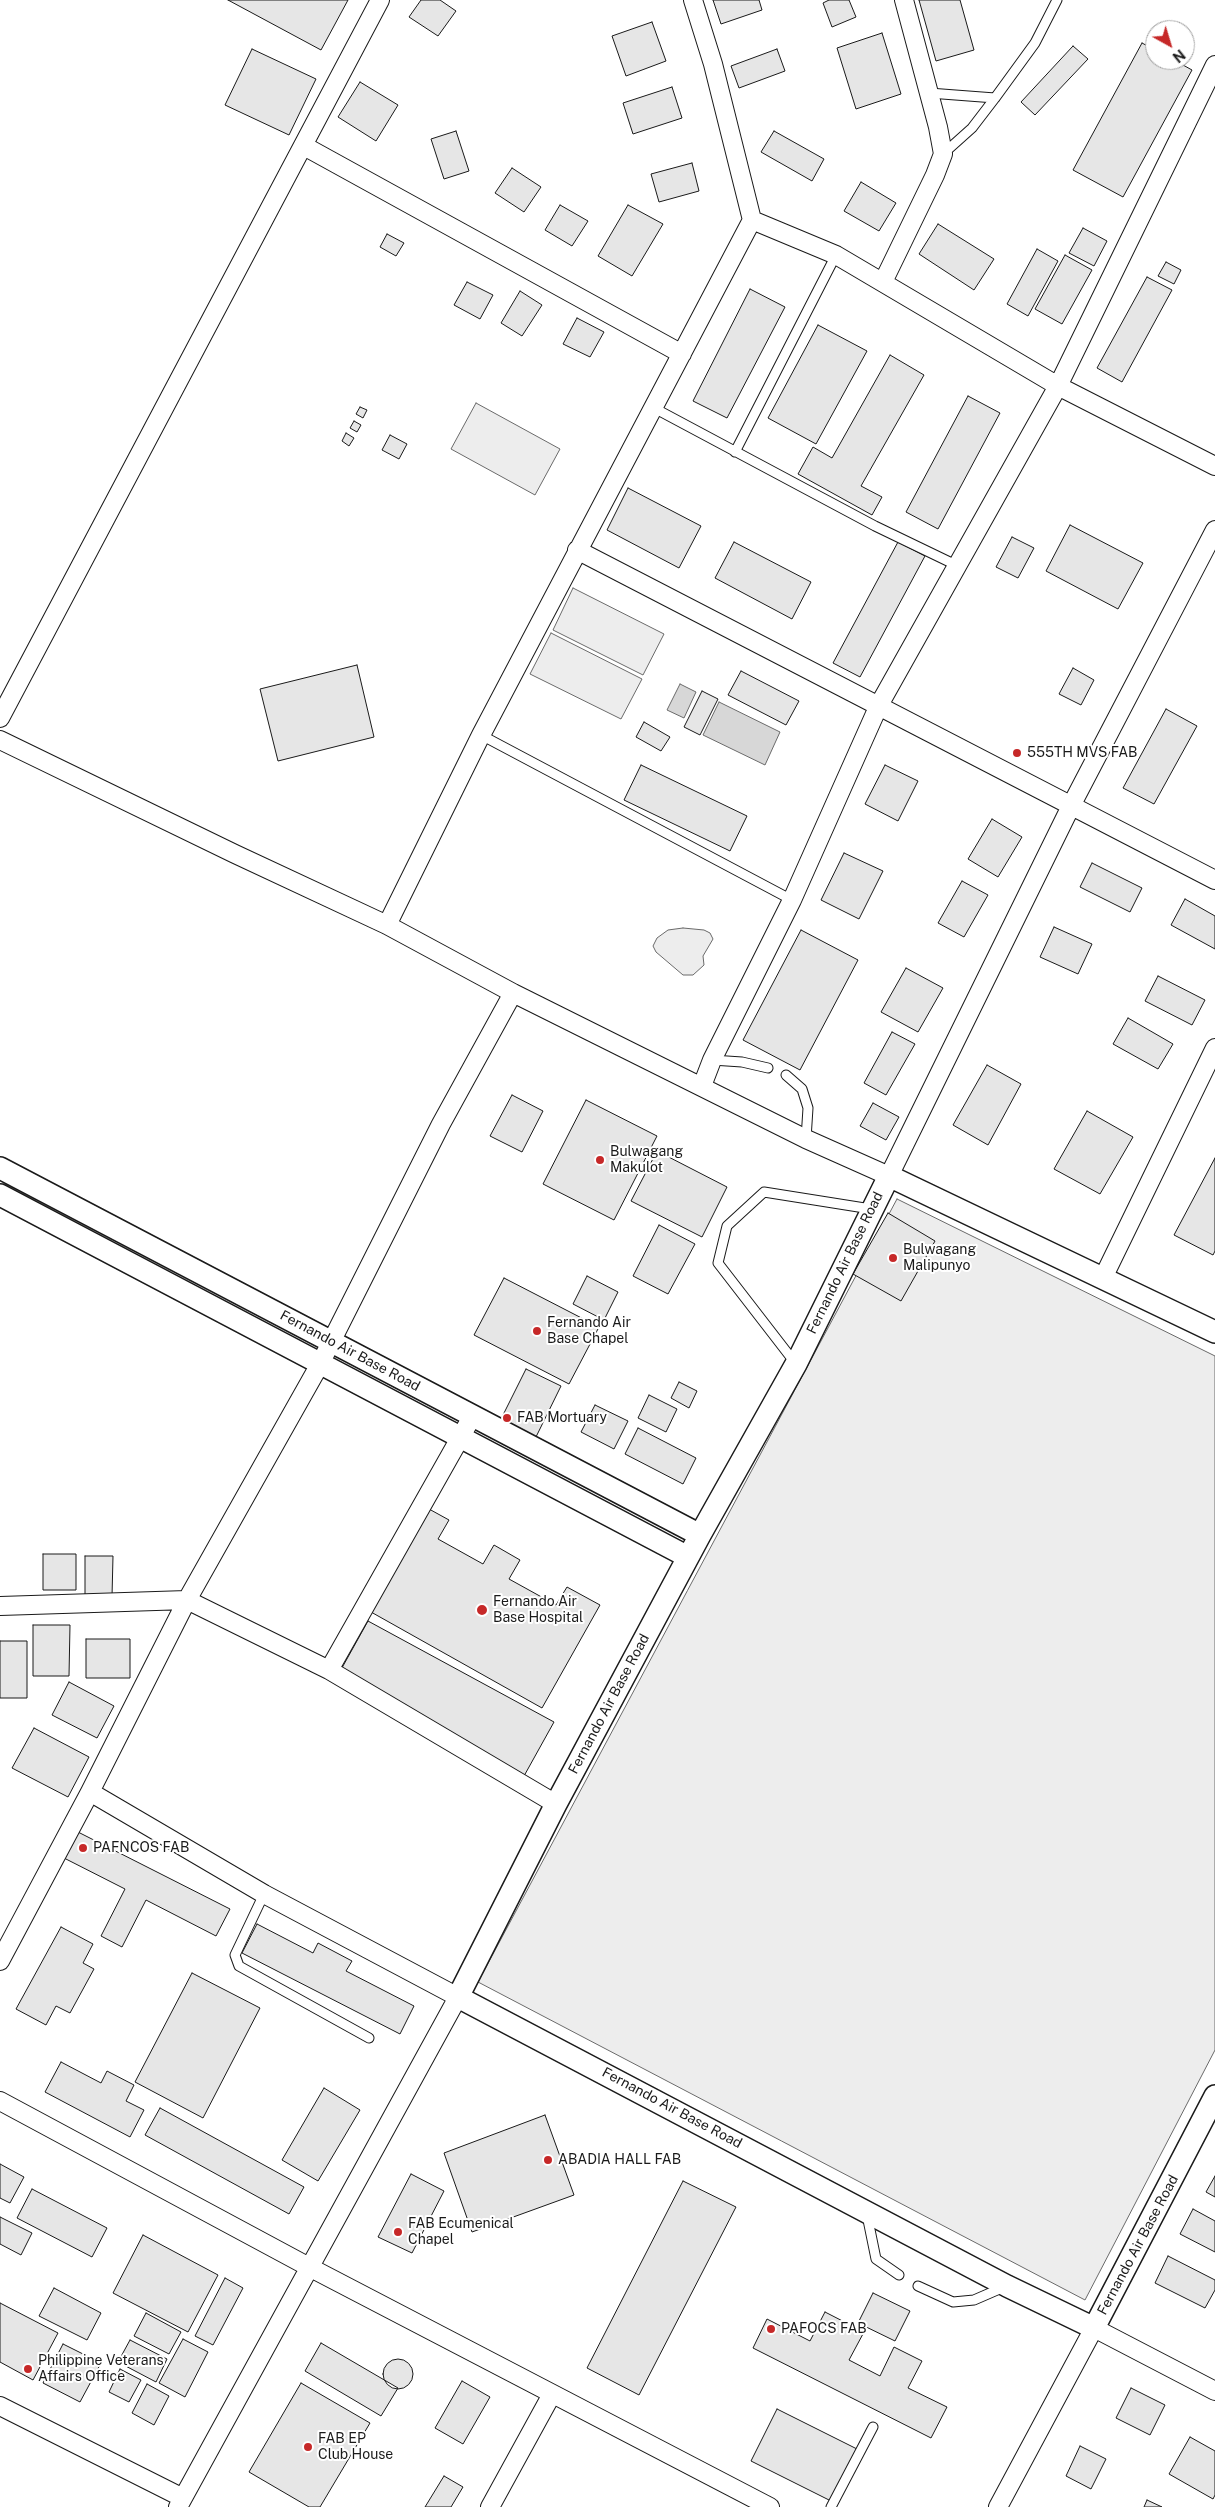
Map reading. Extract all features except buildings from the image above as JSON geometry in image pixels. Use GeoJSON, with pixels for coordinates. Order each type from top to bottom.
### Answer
{"type":"FeatureCollection","features":[{"type":"Feature","properties":{"kind":"street"},"geometry":{"type":"LineString","coordinates":[[0,718],[380,0]]}},
{"type":"Feature","properties":{"kind":"street"},"geometry":{"type":"LineString","coordinates":[[387,925],[481,735],[752,220],[713,64],[692,0]]}},
{"type":"Feature","properties":{"kind":"street"},"geometry":{"type":"LineString","coordinates":[[883,282],[935,175],[943,154],[904,0]]}},
{"type":"Feature","properties":{"kind":"street"},"geometry":{"type":"LineString","coordinates":[[702,1086],[712,1060],[792,900],[879,705],[1058,386],[1215,65]]}},
{"type":"Feature","properties":{"kind":"street"},"geometry":{"type":"LineString","coordinates":[[304,146],[682,354]]}},
{"type":"Feature","properties":{"kind":"street"},"geometry":{"type":"LineString","coordinates":[[752,220],[836,255],[1058,386],[1215,466]]}},
{"type":"Feature","properties":{"kind":"street"},"geometry":{"type":"LineString","coordinates":[[0,740],[387,925],[513,993],[806,1139],[889,1176],[1072,804],[1215,530]]}},
{"type":"Feature","properties":{"kind":"street"},"geometry":{"type":"LineString","coordinates":[[577,550],[1072,804],[1215,880]]}},
{"type":"Feature","properties":{"kind":"street"},"geometry":{"type":"LineString","coordinates":[[0,1961],[90,1792],[187,1600],[320,1364],[441,1124],[513,993]]}},
{"type":"Feature","properties":{"kind":"street"},"geometry":{"type":"LineString","coordinates":[[1103,1278],[1215,1048]]}},
{"type":"Feature","properties":{"kind":"street","name":"Fernando Air Base Road"},"geometry":{"type":"LineString","coordinates":[[0,1168],[700,1535]]}},
{"type":"Feature","properties":{"kind":"street","name":"Fernando Air Base Road"},"geometry":{"type":"LineString","coordinates":[[1215,1332],[889,1176],[871,1209],[796,1364],[700,1535],[556,1804],[458,1997],[866,2210],[1007,2286],[1094,2328],[1215,2096]]}},
{"type":"Feature","properties":{"kind":"street","name":"Fernando Air Base Road"},"geometry":{"type":"LineString","coordinates":[[0,1195],[688,1557]]}},
{"type":"Feature","properties":{"kind":"street"},"geometry":{"type":"LineString","coordinates":[[60,1226],[74,1221],[76,1216],[74,1206]]}},
{"type":"Feature","properties":{"kind":"street"},"geometry":{"type":"LineString","coordinates":[[93,1244],[94,1230],[107,1223]]}},
{"type":"Feature","properties":{"kind":"street"},"geometry":{"type":"LineString","coordinates":[[329,1670],[473,1415]]}},
{"type":"Feature","properties":{"kind":"street"},"geometry":{"type":"LineString","coordinates":[[618,1520],[629,1498]]}},
{"type":"Feature","properties":{"kind":"street"},"geometry":{"type":"LineString","coordinates":[[0,1606],[187,1600],[329,1670],[556,1804]]}},
{"type":"Feature","properties":{"kind":"street"},"geometry":{"type":"LineString","coordinates":[[0,2406],[180,2502],[458,1997],[264,1894],[90,1792]]}},
{"type":"Feature","properties":{"kind":"street"},"geometry":{"type":"LineString","coordinates":[[0,2101],[309,2268],[770,2507]]}},
{"type":"Feature","properties":{"kind":"street"},"geometry":{"type":"LineString","coordinates":[[998,2507],[1094,2328],[1215,2392]]}},
{"type":"Feature","properties":{"kind":"street"},"geometry":{"type":"LineString","coordinates":[[490,2507],[552,2394]]}},
{"type":"Feature","properties":{"kind":"lane"},"geometry":{"type":"LineString","coordinates":[[943,154],[972,128],[995,98],[1035,43],[1058,0]]}},
{"type":"Feature","properties":{"kind":"lane"},"geometry":{"type":"LineString","coordinates":[[929,94],[995,98]]}},
{"type":"Feature","properties":{"kind":"lane"},"geometry":{"type":"LineString","coordinates":[[735,452],[836,255]]}},
{"type":"Feature","properties":{"kind":"lane"},"geometry":{"type":"LineString","coordinates":[[654,408],[875,526],[958,566]]}},
{"type":"Feature","properties":{"kind":"lane"},"geometry":{"type":"LineString","coordinates":[[481,735],[792,900]]}},
{"type":"Feature","properties":{"kind":"lane"},"geometry":{"type":"LineString","coordinates":[[712,1060],[742,1062],[768,1068]]}},
{"type":"Feature","properties":{"kind":"lane"},"geometry":{"type":"LineString","coordinates":[[786,1075],[802,1090],[808,1108],[806,1139]]}},
{"type":"Feature","properties":{"kind":"lane"},"geometry":{"type":"LineString","coordinates":[[796,1364],[718,1264],[727,1226],[764,1192],[871,1209]]}},
{"type":"Feature","properties":{"kind":"lane"},"geometry":{"type":"LineString","coordinates":[[264,1894],[235,1955],[239,1966],[369,2038]]}},
{"type":"Feature","properties":{"kind":"lane"},"geometry":{"type":"LineString","coordinates":[[866,2210],[876,2258],[899,2275]]}},
{"type":"Feature","properties":{"kind":"lane"},"geometry":{"type":"LineString","coordinates":[[918,2286],[953,2302],[974,2300],[1007,2286]]}},
{"type":"Feature","properties":{"kind":"lane"},"geometry":{"type":"LineString","coordinates":[[831,2507],[873,2427]]}},
{"type":"Feature","properties":{"kind":"shaded area"},"geometry":{"type":"Polygon","coordinates":[[[476,403],[560,449],[535,495],[451,449],[476,403]]]}},
{"type":"Feature","properties":{"kind":"shaded area"},"geometry":{"type":"Polygon","coordinates":[[[573,588],[664,634],[643,675],[553,630],[573,588]]]}},
{"type":"Feature","properties":{"kind":"shaded area"},"geometry":{"type":"Polygon","coordinates":[[[551,633],[642,679],[621,719],[530,674],[551,633]]]}},
{"type":"Feature","properties":{"kind":"shaded area"},"geometry":{"type":"Polygon","coordinates":[[[680,684],[696,692],[684,718],[667,710],[680,684]]]}},
{"type":"Feature","properties":{"kind":"shaded area"},"geometry":{"type":"Polygon","coordinates":[[[719,702],[780,732],[765,765],[703,735],[719,702]]]}},
{"type":"Feature","properties":{"kind":"shaded area"},"geometry":{"type":"Polygon","coordinates":[[[683,928],[704,930],[710,933],[713,939],[703,956],[704,965],[693,975],[683,975],[656,952],[653,946],[657,938],[668,930],[683,928]]]}},
{"type":"Feature","properties":{"kind":"shaded area"},"geometry":{"type":"Polygon","coordinates":[[[897,1199],[1215,1356],[1215,2050],[1085,2300],[478,1982],[897,1199]]]}},
{"type":"Feature","properties":{"kind":"place","name":"555TH MVS FAB"},"geometry":{"type":"Point","coordinates":[1017,753]}},
{"type":"Feature","properties":{"kind":"place","name":"Bulwagang Makulot"},"geometry":{"type":"Point","coordinates":[600,1160]}},
{"type":"Feature","properties":{"kind":"place","name":"Bulwagang Malipunyo"},"geometry":{"type":"Point","coordinates":[893,1258]}},
{"type":"Feature","properties":{"kind":"place","name":"Fernando Air Base Chapel"},"geometry":{"type":"Point","coordinates":[537,1331]}},
{"type":"Feature","properties":{"kind":"place","name":"FAB Mortuary"},"geometry":{"type":"Point","coordinates":[507,1418]}},
{"type":"Feature","properties":{"kind":"place","name":"Fernando Air Base Hospital"},"geometry":{"type":"Point","coordinates":[482,1610]}},
{"type":"Feature","properties":{"kind":"place","name":"PAFNCOS FAB"},"geometry":{"type":"Point","coordinates":[83,1848]}},
{"type":"Feature","properties":{"kind":"place","name":"ABADIA HALL FAB"},"geometry":{"type":"Point","coordinates":[548,2160]}},
{"type":"Feature","properties":{"kind":"place","name":"FAB Ecumenical Chapel"},"geometry":{"type":"Point","coordinates":[398,2232]}},
{"type":"Feature","properties":{"kind":"place","name":"PAFOCS FAB"},"geometry":{"type":"Point","coordinates":[771,2329]}},
{"type":"Feature","properties":{"kind":"place","name":"Philippine Veterans Affairs Office"},"geometry":{"type":"Point","coordinates":[28,2369]}},
{"type":"Feature","properties":{"kind":"place","name":"FAB EP Club House"},"geometry":{"type":"Point","coordinates":[308,2447]}}]}
